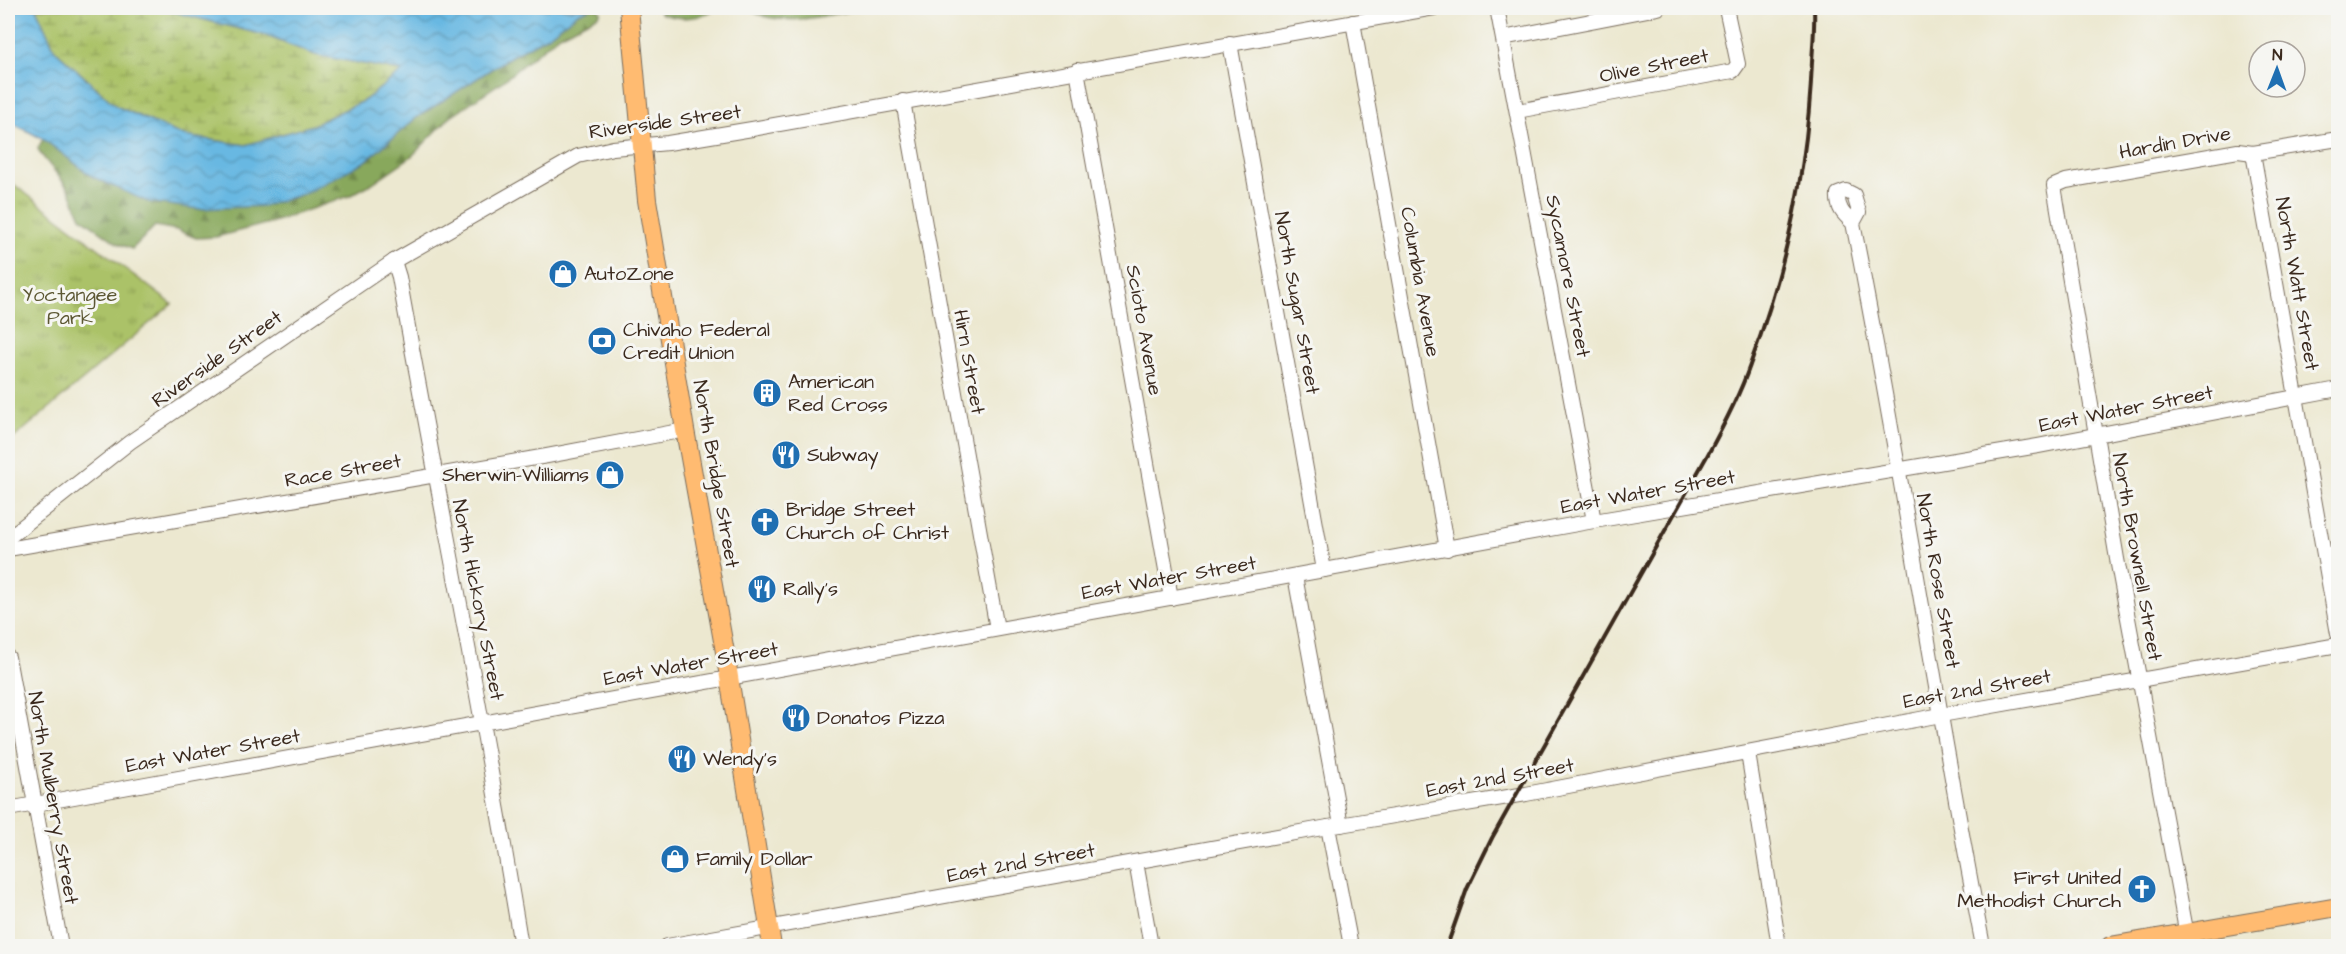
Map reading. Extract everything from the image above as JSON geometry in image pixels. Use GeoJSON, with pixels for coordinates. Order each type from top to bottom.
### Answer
{"type":"FeatureCollection","features":[{"type":"Feature","properties":{"kind":"main road","name":"North Bridge Street"},"geometry":{"type":"LineString","coordinates":[[629,8],[647,200],[729,678],[772,946]]}},
{"type":"Feature","properties":{"kind":"main road"},"geometry":{"type":"LineString","coordinates":[[2110,946],[2188,940],[2338,907]]}},
{"type":"Feature","properties":{"kind":"street","name":"Riverside Street"},"geometry":{"type":"LineString","coordinates":[[8,538],[130,442],[394,261],[578,156],[605,149],[668,143],[752,129],[1434,8]]}},
{"type":"Feature","properties":{"kind":"street"},"geometry":{"type":"LineString","coordinates":[[1497,8],[1503,38],[1658,8]]}},
{"type":"Feature","properties":{"kind":"street","name":"Olive Street"},"geometry":{"type":"LineString","coordinates":[[1517,111],[1733,71],[1738,64],[1726,8]]}},
{"type":"Feature","properties":{"kind":"street","name":"Columbia Avenue"},"geometry":{"type":"LineString","coordinates":[[1353,22],[1447,549]]}},
{"type":"Feature","properties":{"kind":"street","name":"Sycamore Street"},"geometry":{"type":"LineString","coordinates":[[1503,38],[1594,521]]}},
{"type":"Feature","properties":{"kind":"street","name":"North Sugar Street"},"geometry":{"type":"LineString","coordinates":[[1230,43],[1324,570]]}},
{"type":"Feature","properties":{"kind":"street","name":"Scioto Avenue"},"geometry":{"type":"LineString","coordinates":[[1077,70],[1171,598]]}},
{"type":"Feature","properties":{"kind":"street","name":"Hirn Street"},"geometry":{"type":"LineString","coordinates":[[903,101],[997,629]]}},
{"type":"Feature","properties":{"kind":"street","name":"Hardin Drive"},"geometry":{"type":"LineString","coordinates":[[2054,186],[2066,181],[2238,151],[2253,153],[2338,140]]}},
{"type":"Feature","properties":{"kind":"street","name":"North Watt Street"},"geometry":{"type":"LineString","coordinates":[[2253,153],[2338,634]]}},
{"type":"Feature","properties":{"kind":"street","name":"North Brownell Street"},"geometry":{"type":"LineString","coordinates":[[2054,186],[2139,680],[2188,940]]}},
{"type":"Feature","properties":{"kind":"street","name":"North Rose Street"},"geometry":{"type":"LineString","coordinates":[[1853,223],[1900,469],[1983,946]]}},
{"type":"Feature","properties":{"kind":"street","name":"North Hickory Street"},"geometry":{"type":"LineString","coordinates":[[394,261],[399,277],[434,475],[483,723],[522,946]]}},
{"type":"Feature","properties":{"kind":"street","name":"East Water Street"},"geometry":{"type":"LineString","coordinates":[[8,809],[1594,521],[2038,446],[2338,389]]}},
{"type":"Feature","properties":{"kind":"street","name":"Race Street"},"geometry":{"type":"LineString","coordinates":[[8,549],[685,430]]}},
{"type":"Feature","properties":{"kind":"street"},"geometry":{"type":"LineString","coordinates":[[1295,576],[1335,826],[1351,946]]}},
{"type":"Feature","properties":{"kind":"street","name":"East 2nd Street"},"geometry":{"type":"LineString","coordinates":[[667,946],[2338,645]]}},
{"type":"Feature","properties":{"kind":"street","name":"North Mulberry Street"},"geometry":{"type":"LineString","coordinates":[[8,657],[61,946]]}},
{"type":"Feature","properties":{"kind":"street"},"geometry":{"type":"LineString","coordinates":[[1748,753],[1779,946]]}},
{"type":"Feature","properties":{"kind":"street"},"geometry":{"type":"LineString","coordinates":[[1136,862],[1151,946]]}},
{"type":"Feature","properties":{"kind":"green space"},"geometry":{"type":"Polygon","coordinates":[[[36,8],[158,8],[264,35],[315,55],[402,71],[365,100],[313,125],[246,145],[184,136],[116,106],[55,50],[36,8]]]}},
{"type":"Feature","properties":{"kind":"green space"},"geometry":{"type":"Polygon","coordinates":[[[591,8],[601,11],[599,15],[558,36],[503,81],[451,116],[412,156],[371,184],[349,196],[273,222],[216,237],[196,238],[177,230],[155,226],[132,249],[117,243],[81,217],[69,189],[39,152],[38,148],[43,139],[93,177],[291,199],[366,161],[416,118],[513,55],[549,35],[578,13],[591,8]]]}},
{"type":"Feature","properties":{"kind":"green space"},"geometry":{"type":"Polygon","coordinates":[[[659,8],[717,8],[697,17],[682,18],[660,13],[659,8]]]}},
{"type":"Feature","properties":{"kind":"green space"},"geometry":{"type":"Polygon","coordinates":[[[754,8],[865,8],[809,18],[779,19],[754,12],[754,8]]]}},
{"type":"Feature","properties":{"kind":"green space","name":"Yoctangee Park"},"geometry":{"type":"Polygon","coordinates":[[[8,180],[172,304],[8,443],[8,180]]]}},
{"type":"Feature","properties":{"kind":"water"},"geometry":{"type":"Polygon","coordinates":[[[8,8],[36,8],[55,50],[116,106],[184,136],[246,145],[313,125],[365,100],[402,71],[315,55],[264,35],[158,8],[591,8],[578,13],[549,35],[513,55],[416,118],[366,161],[306,193],[264,206],[198,209],[148,202],[93,177],[43,139],[8,121],[8,8]]]}},
{"type":"Feature","properties":{"kind":"railway"},"geometry":{"type":"LineString","coordinates":[[1447,946],[1467,889],[1492,838],[1707,456],[1746,377],[1774,292],[1793,216],[1810,101],[1814,8]]}},
{"type":"Feature","properties":{"kind":"place","name":"AutoZone"},"geometry":{"type":"Point","coordinates":[563,274]}},
{"type":"Feature","properties":{"kind":"place","name":"Chivaho Federal Credit Union"},"geometry":{"type":"Point","coordinates":[602,341]}},
{"type":"Feature","properties":{"kind":"place","name":"American Red Cross"},"geometry":{"type":"Point","coordinates":[767,393]}},
{"type":"Feature","properties":{"kind":"place","name":"Subway"},"geometry":{"type":"Point","coordinates":[786,455]}},
{"type":"Feature","properties":{"kind":"place","name":"Sherwin-Williams"},"geometry":{"type":"Point","coordinates":[610,475]}},
{"type":"Feature","properties":{"kind":"place","name":"Bridge Street Church of Christ"},"geometry":{"type":"Point","coordinates":[765,522]}},
{"type":"Feature","properties":{"kind":"place","name":"Rally's"},"geometry":{"type":"Point","coordinates":[762,589]}},
{"type":"Feature","properties":{"kind":"place","name":"Donatos Pizza"},"geometry":{"type":"Point","coordinates":[796,718]}},
{"type":"Feature","properties":{"kind":"place","name":"Wendy's"},"geometry":{"type":"Point","coordinates":[682,759]}},
{"type":"Feature","properties":{"kind":"place","name":"Family Dollar"},"geometry":{"type":"Point","coordinates":[675,859]}},
{"type":"Feature","properties":{"kind":"place","name":"First United Methodist Church"},"geometry":{"type":"Point","coordinates":[2142,889]}}]}
